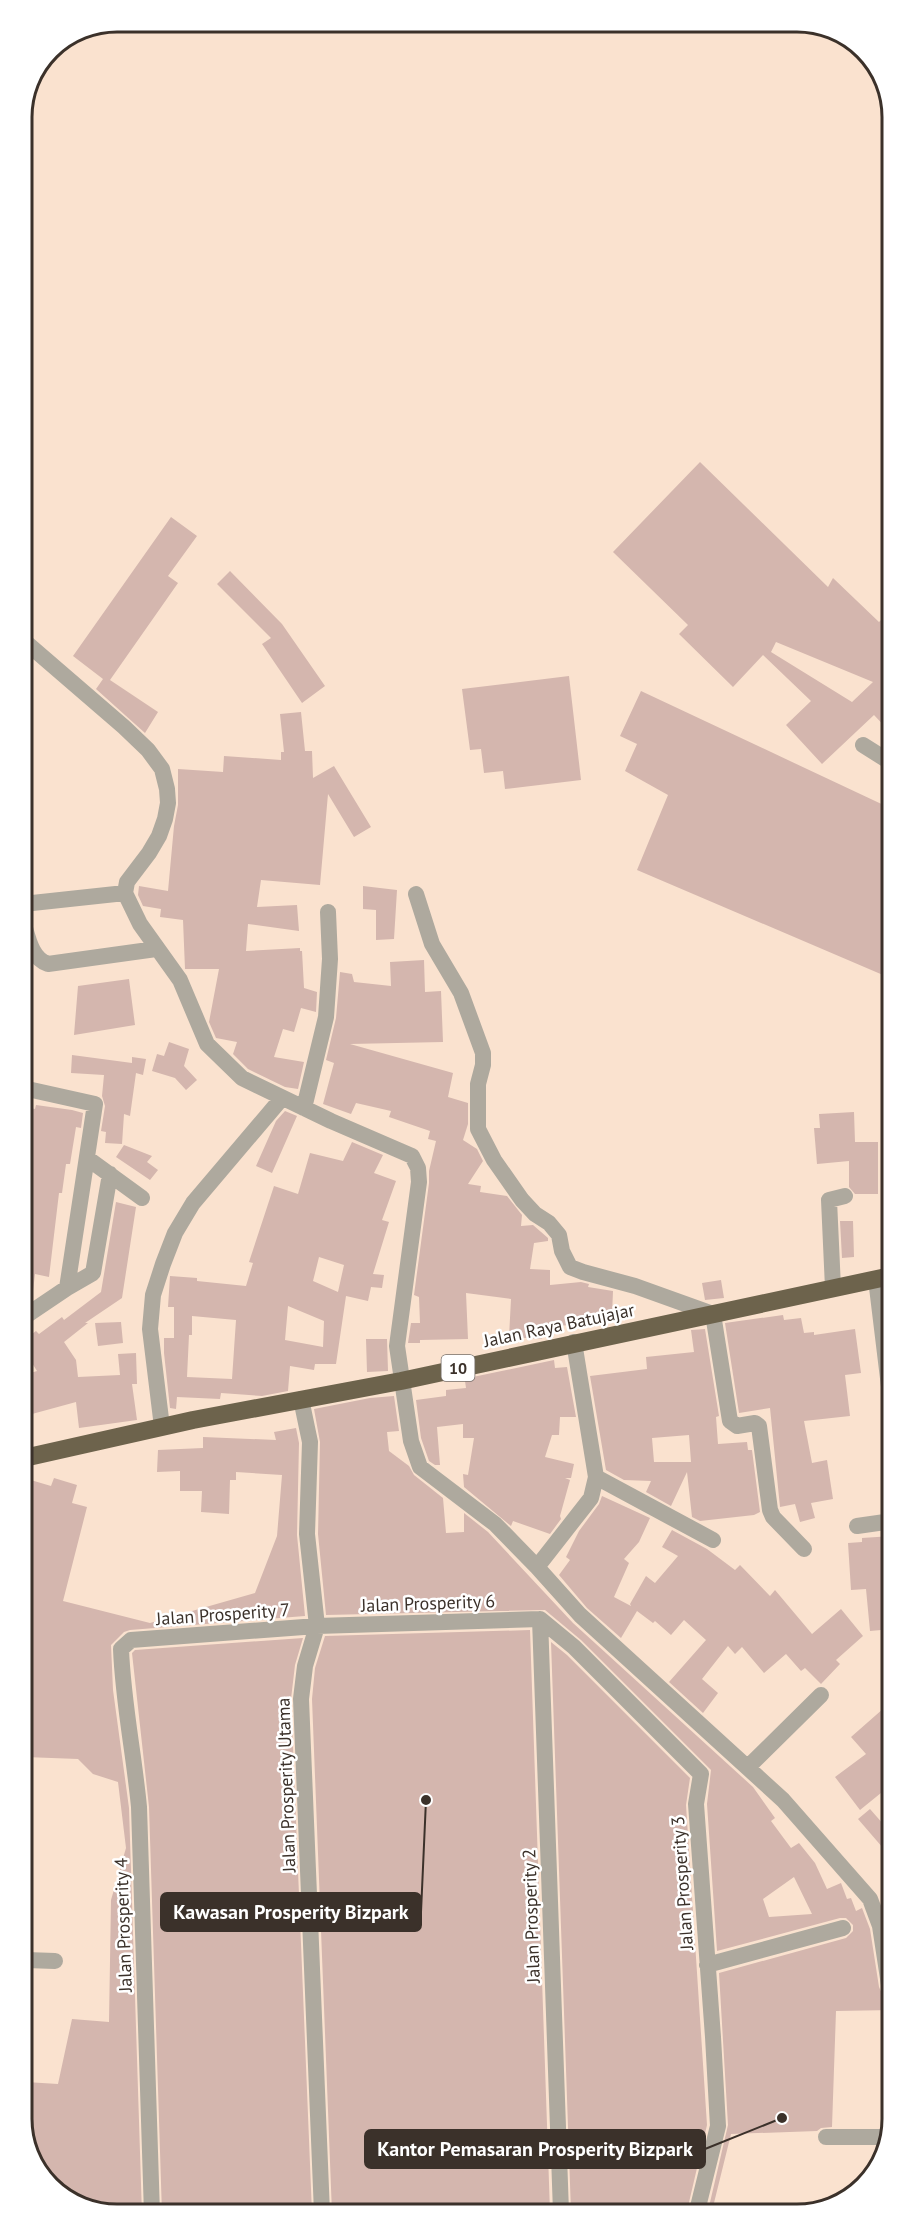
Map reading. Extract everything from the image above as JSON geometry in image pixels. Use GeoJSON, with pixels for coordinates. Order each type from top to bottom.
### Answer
{"type":"FeatureCollection","features":[{"type":"Feature","properties":{"kind":"highway","name":"Jalan Raya Batujajar"},"geometry":{"type":"LineString","coordinates":[[32,1456],[162,1427],[401,1381],[882,1277]]}},
{"type":"Feature","properties":{"kind":"street"},"geometry":{"type":"LineString","coordinates":[[32,648],[124,727],[148,750],[162,769],[168,803],[165,819],[159,836],[149,853],[127,882],[125,893],[140,924],[180,980],[207,1044],[242,1078],[412,1156],[416,1162],[419,1182],[397,1346],[411,1441],[420,1467],[495,1524],[580,1615],[783,1800],[865,1892],[880,1926],[882,1939]]}},
{"type":"Feature","properties":{"kind":"street"},"geometry":{"type":"LineString","coordinates":[[863,745],[882,757]]}},
{"type":"Feature","properties":{"kind":"street"},"geometry":{"type":"LineString","coordinates":[[32,903],[125,893]]}},
{"type":"Feature","properties":{"kind":"street"},"geometry":{"type":"LineString","coordinates":[[416,894],[432,944],[461,993],[483,1053],[483,1065],[478,1084],[478,1128],[494,1160],[522,1200],[559,1234],[562,1251],[570,1267],[635,1286],[713,1314],[730,1421],[736,1426],[755,1423],[759,1426],[770,1510],[773,1517],[804,1549]]}},
{"type":"Feature","properties":{"kind":"street"},"geometry":{"type":"LineString","coordinates":[[304,1108],[326,1017],[330,959],[327,912]]}},
{"type":"Feature","properties":{"kind":"street"},"geometry":{"type":"LineString","coordinates":[[32,946],[36,957],[48,964],[156,949]]}},
{"type":"Feature","properties":{"kind":"street"},"geometry":{"type":"LineString","coordinates":[[32,1090],[95,1104],[67,1288]]}},
{"type":"Feature","properties":{"kind":"street"},"geometry":{"type":"LineString","coordinates":[[162,1427],[150,1329],[153,1294],[163,1264],[175,1233],[193,1203],[282,1098]]}},
{"type":"Feature","properties":{"kind":"street"},"geometry":{"type":"LineString","coordinates":[[87,1158],[142,1198]]}},
{"type":"Feature","properties":{"kind":"street"},"geometry":{"type":"LineString","coordinates":[[32,1312],[94,1271],[110,1174]]}},
{"type":"Feature","properties":{"kind":"street"},"geometry":{"type":"LineString","coordinates":[[833,1288],[829,1200],[845,1196]]}},
{"type":"Feature","properties":{"kind":"street"},"geometry":{"type":"LineString","coordinates":[[537,1567],[591,1498],[596,1477],[574,1342]]}},
{"type":"Feature","properties":{"kind":"street","name":"Jalan Prosperity Utama"},"geometry":{"type":"LineString","coordinates":[[301,1400],[311,1456],[307,1496],[308,1534],[317,1626],[305,1666],[301,1699],[322,2204]]}},
{"type":"Feature","properties":{"kind":"street"},"geometry":{"type":"LineString","coordinates":[[596,1477],[713,1540]]}},
{"type":"Feature","properties":{"kind":"street"},"geometry":{"type":"LineString","coordinates":[[857,1526],[882,1522]]}},
{"type":"Feature","properties":{"kind":"street","name":"Jalan Prosperity 6"},"geometry":{"type":"LineString","coordinates":[[317,1626],[540,1620]]}},
{"type":"Feature","properties":{"kind":"street","name":"Jalan Prosperity 3"},"geometry":{"type":"LineString","coordinates":[[540,1620],[574,1647],[701,1774],[696,1804],[718,2126],[699,2204]]}},
{"type":"Feature","properties":{"kind":"street","name":"Jalan Prosperity 2"},"geometry":{"type":"LineString","coordinates":[[540,1620],[561,2204]]}},
{"type":"Feature","properties":{"kind":"street","name":"Jalan Prosperity 7"},"geometry":{"type":"LineString","coordinates":[[131,1640],[317,1626]]}},
{"type":"Feature","properties":{"kind":"street","name":"Jalan Prosperity 4"},"geometry":{"type":"LineString","coordinates":[[131,1640],[122,1649],[122,1678],[139,1807],[152,2204]]}},
{"type":"Feature","properties":{"kind":"street"},"geometry":{"type":"LineString","coordinates":[[748,1767],[821,1695]]}},
{"type":"Feature","properties":{"kind":"street"},"geometry":{"type":"LineString","coordinates":[[707,1965],[843,1928]]}},
{"type":"Feature","properties":{"kind":"street"},"geometry":{"type":"LineString","coordinates":[[32,1960],[55,1961]]}},
{"type":"Feature","properties":{"kind":"street"},"geometry":{"type":"LineString","coordinates":[[826,2137],[881,2137]]}},
{"type":"Feature","properties":{"kind":"building"},"geometry":{"type":"Polygon","coordinates":[[[700,462],[828,587],[833,578],[879,622],[882,619],[882,724],[874,715],[822,764],[786,725],[811,701],[763,655],[733,687],[679,634],[688,625],[613,552],[700,462]],[[776,642],[771,652],[852,702],[873,682],[776,642]]]}},
{"type":"Feature","properties":{"kind":"building"},"geometry":{"type":"Polygon","coordinates":[[[171,517],[197,536],[168,576],[178,583],[110,680],[158,712],[145,733],[96,689],[103,679],[73,656],[171,517]]]}},
{"type":"Feature","properties":{"kind":"building"},"geometry":{"type":"Polygon","coordinates":[[[230,571],[282,624],[325,686],[302,703],[262,644],[271,638],[217,584],[230,571]]]}},
{"type":"Feature","properties":{"kind":"building"},"geometry":{"type":"Polygon","coordinates":[[[569,676],[581,780],[505,789],[503,771],[484,773],[481,749],[470,750],[462,689],[569,676]]]}},
{"type":"Feature","properties":{"kind":"building"},"geometry":{"type":"Polygon","coordinates":[[[641,691],[882,804],[882,975],[637,870],[668,795],[625,771],[637,744],[620,736],[641,691]]]}},
{"type":"Feature","properties":{"kind":"building"},"geometry":{"type":"Polygon","coordinates":[[[301,712],[305,751],[312,751],[313,778],[334,766],[371,827],[354,837],[328,794],[320,885],[261,880],[257,907],[297,905],[299,931],[248,924],[246,951],[300,948],[304,988],[317,992],[316,1012],[301,1008],[294,1032],[283,1029],[274,1057],[304,1062],[298,1089],[285,1087],[248,1069],[233,1054],[237,1042],[216,1038],[209,1022],[219,969],[185,969],[183,920],[160,917],[161,909],[143,906],[138,895],[139,886],[168,891],[178,805],[178,769],[223,772],[224,756],[281,760],[281,752],[284,752],[280,714],[301,712]]]}},
{"type":"Feature","properties":{"kind":"building"},"geometry":{"type":"Polygon","coordinates":[[[363,886],[397,890],[394,939],[376,940],[376,910],[363,909],[363,886]]]}},
{"type":"Feature","properties":{"kind":"building"},"geometry":{"type":"Polygon","coordinates":[[[424,960],[425,992],[441,991],[443,1042],[350,1044],[453,1073],[448,1097],[468,1103],[468,1124],[463,1140],[477,1149],[483,1161],[468,1184],[481,1186],[480,1192],[507,1196],[522,1215],[521,1226],[533,1225],[548,1238],[548,1241],[534,1243],[530,1269],[550,1270],[550,1285],[581,1282],[589,1284],[588,1287],[613,1291],[612,1315],[584,1313],[584,1324],[543,1327],[542,1339],[509,1337],[511,1299],[466,1293],[468,1339],[420,1340],[420,1343],[408,1343],[411,1323],[420,1323],[419,1297],[414,1295],[429,1171],[436,1141],[428,1139],[430,1131],[389,1117],[391,1111],[356,1103],[351,1114],[323,1104],[334,1063],[326,1060],[336,1018],[340,972],[352,974],[354,982],[391,986],[390,962],[424,960]]]}},
{"type":"Feature","properties":{"kind":"building"},"geometry":{"type":"Polygon","coordinates":[[[129,979],[135,1025],[74,1035],[78,986],[129,979]]]}},
{"type":"Feature","properties":{"kind":"building"},"geometry":{"type":"Polygon","coordinates":[[[169,1042],[189,1049],[184,1066],[197,1080],[186,1090],[175,1078],[152,1071],[157,1054],[164,1056],[169,1042]]]}},
{"type":"Feature","properties":{"kind":"building"},"geometry":{"type":"Polygon","coordinates":[[[72,1055],[132,1063],[132,1057],[146,1059],[143,1075],[136,1073],[130,1116],[124,1114],[122,1144],[105,1143],[106,1132],[101,1131],[105,1106],[102,1096],[104,1075],[71,1073],[72,1055]]]}},
{"type":"Feature","properties":{"kind":"building"},"geometry":{"type":"Polygon","coordinates":[[[36,1105],[83,1113],[81,1128],[76,1127],[70,1164],[66,1164],[62,1193],[59,1193],[49,1277],[35,1274],[32,1299],[32,1108],[35,1109],[36,1105]]]}},
{"type":"Feature","properties":{"kind":"building"},"geometry":{"type":"Polygon","coordinates":[[[285,1111],[297,1116],[272,1173],[256,1166],[276,1121],[285,1111]]]}},
{"type":"Feature","properties":{"kind":"building"},"geometry":{"type":"Polygon","coordinates":[[[854,1112],[855,1142],[878,1142],[878,1194],[855,1194],[849,1187],[849,1161],[817,1164],[814,1128],[820,1128],[819,1114],[854,1112]]]}},
{"type":"Feature","properties":{"kind":"building"},"geometry":{"type":"Polygon","coordinates":[[[352,1142],[383,1155],[374,1173],[396,1181],[382,1220],[389,1222],[373,1274],[384,1275],[382,1288],[371,1287],[368,1301],[346,1296],[336,1364],[315,1364],[314,1370],[290,1366],[288,1391],[262,1396],[221,1393],[220,1399],[177,1397],[176,1409],[170,1408],[164,1338],[174,1338],[174,1307],[168,1307],[170,1276],[246,1286],[253,1263],[249,1262],[274,1186],[298,1194],[310,1153],[343,1161],[352,1142]],[[319,1257],[313,1281],[338,1292],[344,1265],[319,1257]],[[288,1306],[285,1340],[323,1347],[324,1321],[288,1306]],[[192,1316],[192,1335],[189,1335],[187,1377],[232,1379],[236,1320],[192,1316]]]}},
{"type":"Feature","properties":{"kind":"building"},"geometry":{"type":"Polygon","coordinates":[[[124,1145],[152,1156],[147,1162],[158,1170],[150,1180],[116,1157],[124,1145]]]}},
{"type":"Feature","properties":{"kind":"building"},"geometry":{"type":"Polygon","coordinates":[[[116,1202],[136,1207],[122,1298],[85,1323],[88,1323],[64,1342],[76,1360],[78,1377],[120,1375],[118,1354],[136,1353],[137,1384],[132,1384],[137,1420],[79,1428],[76,1402],[32,1414],[32,1373],[37,1371],[32,1363],[32,1334],[36,1331],[39,1334],[62,1317],[64,1320],[101,1292],[116,1202]]]}},
{"type":"Feature","properties":{"kind":"building"},"geometry":{"type":"Polygon","coordinates":[[[840,1221],[853,1221],[854,1257],[842,1258],[840,1221]]]}},
{"type":"Feature","properties":{"kind":"building"},"geometry":{"type":"Polygon","coordinates":[[[721,1280],[724,1298],[705,1300],[702,1283],[721,1280]]]}},
{"type":"Feature","properties":{"kind":"building"},"geometry":{"type":"Polygon","coordinates":[[[783,1315],[784,1320],[801,1318],[804,1333],[814,1332],[814,1335],[855,1329],[861,1373],[845,1375],[850,1416],[804,1421],[812,1463],[827,1460],[833,1499],[811,1503],[815,1518],[800,1522],[795,1504],[780,1507],[770,1408],[739,1413],[725,1323],[783,1315]]]}},
{"type":"Feature","properties":{"kind":"building"},"geometry":{"type":"Polygon","coordinates":[[[121,1322],[123,1343],[98,1346],[95,1323],[121,1322]]]}},
{"type":"Feature","properties":{"kind":"building"},"geometry":{"type":"Polygon","coordinates":[[[705,1329],[719,1416],[716,1417],[718,1444],[747,1442],[748,1450],[752,1450],[760,1512],[754,1515],[700,1521],[692,1517],[687,1472],[671,1506],[646,1492],[651,1481],[624,1480],[606,1470],[590,1376],[647,1369],[646,1357],[694,1352],[691,1330],[705,1329]],[[689,1435],[652,1438],[654,1462],[691,1462],[689,1435]]]}},
{"type":"Feature","properties":{"kind":"building"},"geometry":{"type":"Polygon","coordinates":[[[366,1339],[387,1339],[388,1371],[367,1372],[366,1339]]]}},
{"type":"Feature","properties":{"kind":"building"},"geometry":{"type":"Polygon","coordinates":[[[554,1360],[555,1368],[567,1367],[576,1417],[560,1417],[559,1435],[552,1435],[545,1457],[574,1464],[571,1478],[565,1478],[570,1480],[561,1519],[550,1534],[513,1521],[511,1526],[464,1487],[463,1474],[468,1475],[474,1438],[463,1438],[463,1424],[437,1427],[440,1465],[429,1461],[421,1438],[416,1400],[446,1396],[446,1390],[466,1388],[465,1381],[469,1381],[468,1378],[554,1360]]]}},
{"type":"Feature","properties":{"kind":"building"},"geometry":{"type":"Polygon","coordinates":[[[394,1396],[399,1431],[387,1432],[389,1451],[409,1466],[414,1475],[443,1498],[446,1533],[464,1532],[464,1513],[488,1532],[573,1623],[753,1787],[775,1818],[771,1821],[791,1848],[799,1843],[815,1863],[827,1889],[841,1883],[847,1899],[851,1898],[856,1911],[862,1908],[870,1929],[882,1994],[882,2010],[836,2011],[832,2127],[821,2128],[817,2131],[731,2134],[714,2204],[710,2204],[728,2125],[719,1973],[846,1938],[853,1931],[853,1925],[846,1918],[840,1918],[717,1951],[707,1804],[711,1770],[581,1640],[545,1610],[326,1615],[318,1534],[320,1442],[314,1409],[370,1398],[394,1396]],[[794,1877],[763,1899],[769,1917],[812,1914],[794,1877]]]}},
{"type":"Feature","properties":{"kind":"building"},"geometry":{"type":"Polygon","coordinates":[[[296,1428],[299,1443],[297,1535],[305,1616],[130,1630],[124,1632],[111,1645],[113,1690],[129,1808],[142,2204],[100,2203],[74,2193],[56,2180],[40,2157],[33,2136],[32,2082],[58,2084],[72,2019],[109,2022],[111,1900],[126,1848],[118,1782],[93,1774],[78,1759],[32,1757],[32,1480],[51,1486],[54,1478],[77,1485],[72,1503],[87,1507],[63,1601],[150,1623],[255,1593],[277,1536],[282,1475],[236,1472],[236,1480],[230,1480],[229,1514],[201,1512],[202,1491],[180,1491],[180,1471],[157,1472],[158,1450],[203,1448],[203,1437],[276,1440],[274,1432],[296,1428]]]}},
{"type":"Feature","properties":{"kind":"building"},"geometry":{"type":"Polygon","coordinates":[[[602,1496],[650,1518],[639,1542],[624,1559],[629,1563],[614,1597],[631,1606],[646,1576],[655,1583],[678,1556],[662,1547],[672,1530],[707,1549],[735,1570],[740,1565],[770,1596],[775,1590],[812,1634],[841,1609],[863,1636],[836,1660],[840,1664],[821,1684],[805,1668],[801,1671],[786,1654],[764,1673],[742,1647],[735,1654],[728,1646],[702,1679],[718,1693],[703,1713],[669,1682],[706,1640],[684,1620],[671,1635],[655,1621],[653,1623],[637,1611],[621,1638],[587,1608],[559,1575],[570,1560],[566,1557],[579,1531],[599,1504],[602,1496]]]}},
{"type":"Feature","properties":{"kind":"building"},"geometry":{"type":"Polygon","coordinates":[[[882,1537],[882,1630],[870,1631],[866,1589],[851,1590],[848,1543],[862,1542],[862,1538],[882,1537]]]}},
{"type":"Feature","properties":{"kind":"building"},"geometry":{"type":"Polygon","coordinates":[[[530,1630],[550,2204],[332,2204],[312,1699],[315,1668],[325,1636],[530,1630]]]}},
{"type":"Feature","properties":{"kind":"building"},"geometry":{"type":"Polygon","coordinates":[[[303,1638],[295,1665],[291,1699],[312,2204],[162,2204],[149,1807],[132,1653],[135,1650],[303,1638]]]}},
{"type":"Feature","properties":{"kind":"building"},"geometry":{"type":"Polygon","coordinates":[[[551,1642],[567,1655],[690,1778],[686,1805],[707,2125],[689,2204],[571,2204],[551,1642]]]}},
{"type":"Feature","properties":{"kind":"building"},"geometry":{"type":"Polygon","coordinates":[[[882,1710],[882,1792],[860,1810],[835,1777],[866,1754],[851,1737],[882,1710]]]}},
{"type":"Feature","properties":{"kind":"building"},"geometry":{"type":"Polygon","coordinates":[[[870,1809],[882,1823],[882,1847],[858,1819],[870,1809]]]}},
{"type":"Feature","properties":{"kind":"place","name":"Kawasan Prosperity Bizpark"},"geometry":{"type":"Point","coordinates":[426,1800]}},
{"type":"Feature","properties":{"kind":"place","name":"Kantor Pemasaran Prosperity Bizpark"},"geometry":{"type":"Point","coordinates":[782,2118]}}]}
